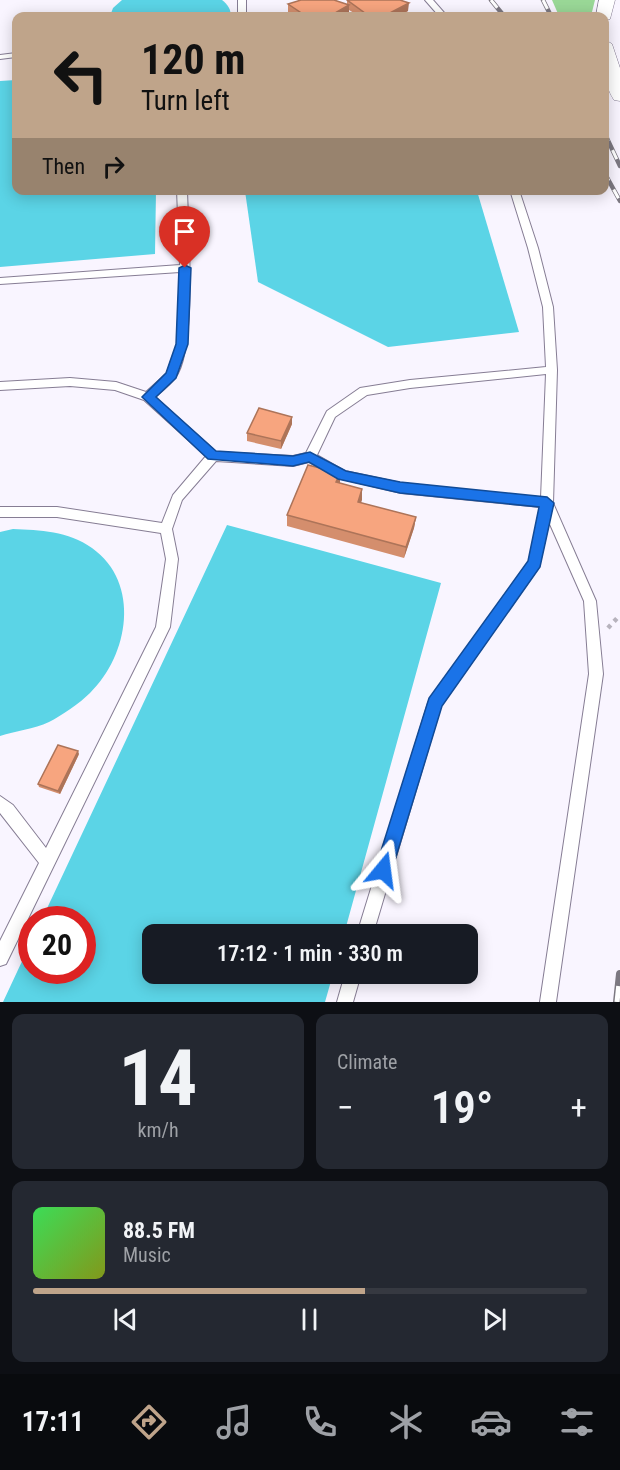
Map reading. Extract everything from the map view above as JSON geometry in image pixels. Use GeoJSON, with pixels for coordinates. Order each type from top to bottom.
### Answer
{"type":"FeatureCollection","features":[{"type":"Feature","properties":{"kind":"street"},"geometry":{"type":"LineString","coordinates":[[609,60],[620,96]]}},
{"type":"Feature","properties":{"kind":"lane"},"geometry":{"type":"LineString","coordinates":[[429,0],[440,12]]}},
{"type":"Feature","properties":{"kind":"lane"},"geometry":{"type":"LineString","coordinates":[[148,397],[172,375],[182,344],[185,268],[182,195]]}},
{"type":"Feature","properties":{"kind":"lane"},"geometry":{"type":"LineString","coordinates":[[368,924],[435,703],[535,563],[547,503],[552,370],[548,307],[533,248],[516,195]]}},
{"type":"Feature","properties":{"kind":"lane"},"geometry":{"type":"LineString","coordinates":[[0,281],[185,268]]}},
{"type":"Feature","properties":{"kind":"lane"},"geometry":{"type":"LineString","coordinates":[[310,457],[331,414],[364,392],[410,384],[552,370]]}},
{"type":"Feature","properties":{"kind":"lane"},"geometry":{"type":"LineString","coordinates":[[0,386],[70,382],[116,386],[148,397],[213,456],[293,461],[310,457],[342,476],[400,488],[547,503]]}},
{"type":"Feature","properties":{"kind":"lane"},"geometry":{"type":"LineString","coordinates":[[0,958],[163,627],[171,559],[166,530],[177,498],[213,456]]}},
{"type":"Feature","properties":{"kind":"lane"},"geometry":{"type":"LineString","coordinates":[[547,503],[590,601],[596,674],[548,1002]]}},
{"type":"Feature","properties":{"kind":"lane"},"geometry":{"type":"LineString","coordinates":[[0,512],[57,512],[166,530]]}},
{"type":"Feature","properties":{"kind":"lane"},"geometry":{"type":"LineString","coordinates":[[0,803],[8,810],[48,863]]}},
{"type":"Feature","properties":{"kind":"lane"},"geometry":{"type":"LineString","coordinates":[[345,1002],[350,984]]}},
{"type":"Feature","properties":{"kind":"green space"},"geometry":{"type":"Polygon","coordinates":[[[552,0],[595,0],[592,12],[557,12],[552,0]]]}},
{"type":"Feature","properties":{"kind":"water"},"geometry":{"type":"Polygon","coordinates":[[[122,0],[222,0],[229,7],[230,12],[112,12],[122,0]]]}},
{"type":"Feature","properties":{"kind":"water"},"geometry":{"type":"Polygon","coordinates":[[[12,80],[12,195],[156,195],[155,254],[0,267],[0,81],[12,80]]]}},
{"type":"Feature","properties":{"kind":"water"},"geometry":{"type":"Polygon","coordinates":[[[246,195],[478,195],[519,332],[388,347],[258,282],[246,195]]]}},
{"type":"Feature","properties":{"kind":"water"},"geometry":{"type":"Polygon","coordinates":[[[227,525],[441,583],[347,924],[142,924],[142,984],[330,984],[325,1002],[3,1002],[18,970],[18,984],[96,984],[96,906],[48,906],[227,525]]]}},
{"type":"Feature","properties":{"kind":"water"},"geometry":{"type":"Polygon","coordinates":[[[13,529],[64,535],[92,548],[108,563],[118,580],[123,599],[124,619],[121,640],[114,659],[90,693],[49,722],[0,736],[0,532],[13,529]]]}},
{"type":"Feature","properties":{"kind":"building"},"geometry":{"type":"Polygon","coordinates":[[[301,0],[334,0],[349,5],[337,12],[300,12],[288,4],[301,0]]]}},
{"type":"Feature","properties":{"kind":"building"},"geometry":{"type":"Polygon","coordinates":[[[347,0],[400,0],[409,3],[392,12],[364,12],[347,0]]]}},
{"type":"Feature","properties":{"kind":"building"},"geometry":{"type":"Polygon","coordinates":[[[259,408],[292,417],[281,441],[247,433],[259,408]]]}},
{"type":"Feature","properties":{"kind":"building"},"geometry":{"type":"Polygon","coordinates":[[[308,465],[340,473],[336,482],[362,489],[358,502],[416,517],[406,547],[287,515],[308,465]]]}},
{"type":"Feature","properties":{"kind":"building"},"geometry":{"type":"Polygon","coordinates":[[[58,745],[78,751],[58,791],[38,784],[58,745]]]}},
{"type":"Feature","properties":{"kind":"railway"},"geometry":{"type":"LineString","coordinates":[[491,0],[501,12]]}},
{"type":"Feature","properties":{"kind":"railway"},"geometry":{"type":"LineString","coordinates":[[543,0],[549,12]]}},
{"type":"Feature","properties":{"kind":"railway"},"geometry":{"type":"LineString","coordinates":[[609,143],[620,166]]}},
{"type":"Feature","properties":{"kind":"railway"},"geometry":{"type":"LineString","coordinates":[[609,181],[620,201]]}},
{"type":"Feature","properties":{"kind":"railway"},"geometry":{"type":"LineString","coordinates":[[617,1002],[620,974]]}},
{"type":"Feature","properties":{"kind":"route"},"geometry":{"type":"LineString","coordinates":[[185,268],[182,344],[172,375],[148,397],[213,456],[293,461],[310,457],[342,476],[400,488],[547,503],[535,563],[435,703],[383,870]]}}]}
